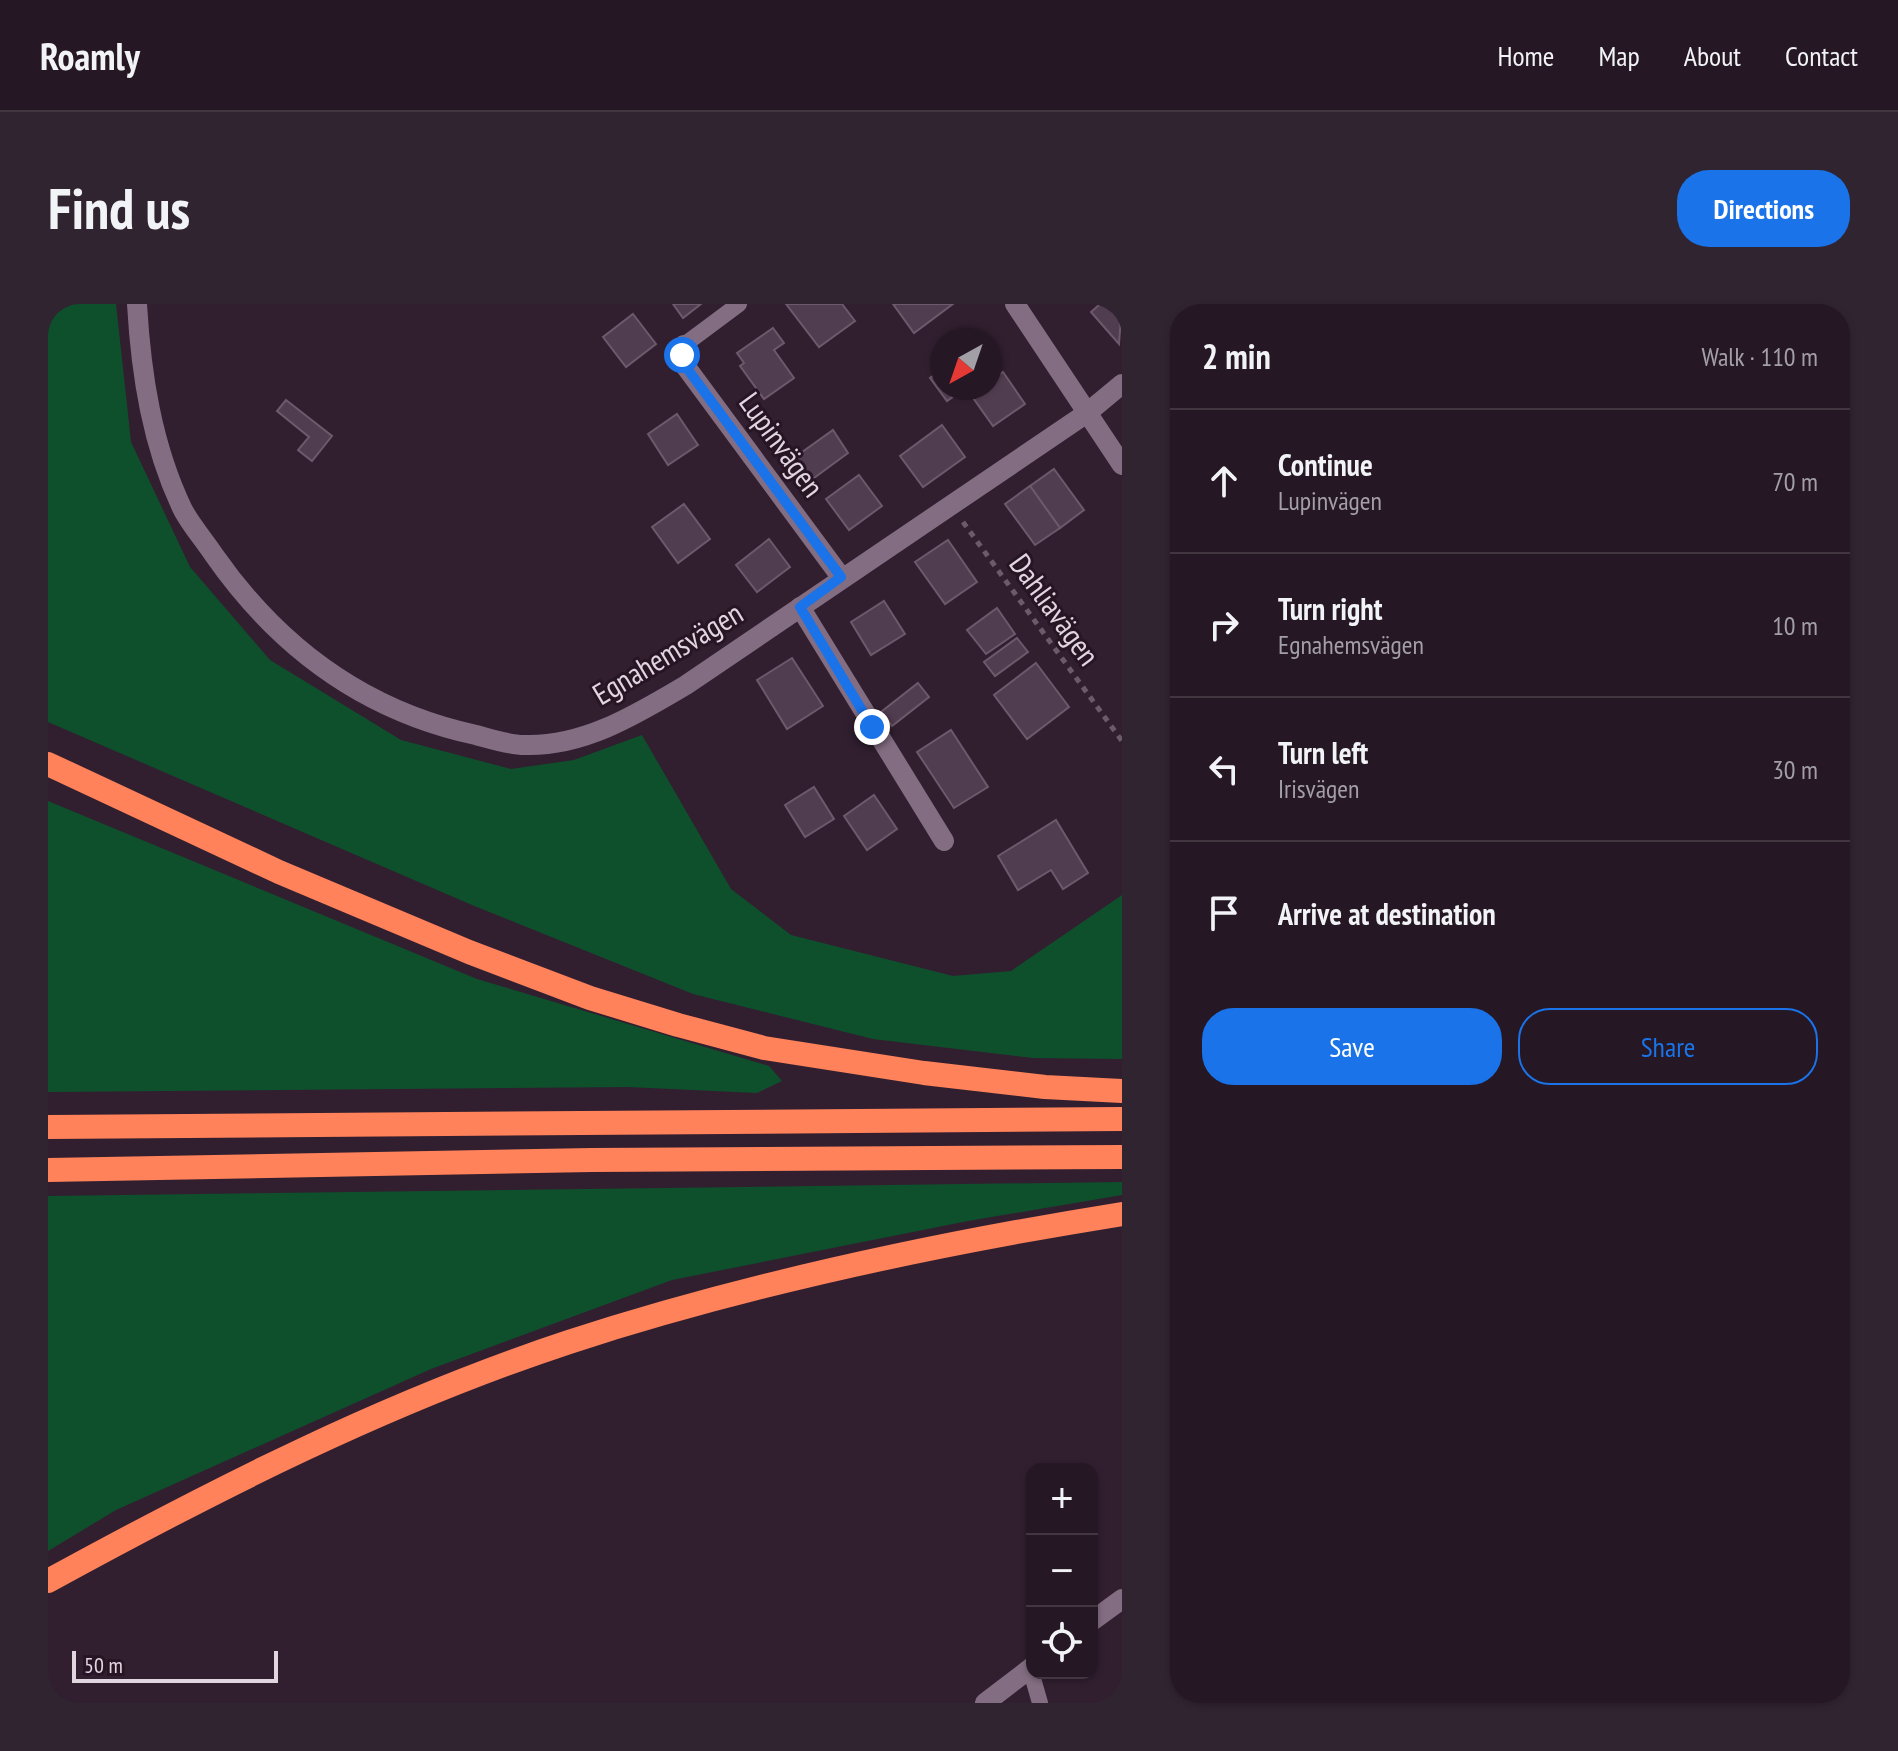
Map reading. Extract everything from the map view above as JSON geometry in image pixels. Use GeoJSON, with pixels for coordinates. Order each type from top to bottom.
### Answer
{"type":"FeatureCollection","features":[{"type":"Feature","properties":{"kind":"highway"},"geometry":{"type":"LineString","coordinates":[[58,767],[365,909],[563,988],[663,1021],[764,1048],[1045,1087],[1122,1091]]}},
{"type":"Feature","properties":{"kind":"highway"},"geometry":{"type":"LineString","coordinates":[[48,1127],[1122,1119]]}},
{"type":"Feature","properties":{"kind":"highway"},"geometry":{"type":"LineString","coordinates":[[48,1170],[592,1160],[1122,1157]]}},
{"type":"Feature","properties":{"kind":"highway"},"geometry":{"type":"LineString","coordinates":[[48,1581],[192,1502],[366,1420],[568,1343],[696,1304],[909,1251],[1122,1214]]}},
{"type":"Feature","properties":{"kind":"street","name":"Egnahemsvägen"},"geometry":{"type":"LineString","coordinates":[[137,304],[140,364],[161,453],[183,511],[242,594],[307,657],[366,698],[442,728],[523,746],[582,737],[626,720],[686,685],[1087,413],[1122,384]]}},
{"type":"Feature","properties":{"kind":"street"},"geometry":{"type":"LineString","coordinates":[[1015,304],[1122,465]]}},
{"type":"Feature","properties":{"kind":"street","name":"Lupinvägen"},"geometry":{"type":"LineString","coordinates":[[684,345],[686,367],[841,577]]}},
{"type":"Feature","properties":{"kind":"street"},"geometry":{"type":"LineString","coordinates":[[800,607],[944,841]]}},
{"type":"Feature","properties":{"kind":"street"},"geometry":{"type":"LineString","coordinates":[[1098,1617],[1122,1599]]}},
{"type":"Feature","properties":{"kind":"street"},"geometry":{"type":"LineString","coordinates":[[985,1703],[1026,1672]]}},
{"type":"Feature","properties":{"kind":"lane"},"geometry":{"type":"LineString","coordinates":[[684,345],[739,304]]}},
{"type":"Feature","properties":{"kind":"lane"},"geometry":{"type":"LineString","coordinates":[[1034,1679],[1040,1703]]}},
{"type":"Feature","properties":{"kind":"path","name":"Dahliavägen"},"geometry":{"type":"LineString","coordinates":[[950,505],[1122,741]]}},
{"type":"Feature","properties":{"kind":"green space"},"geometry":{"type":"Polygon","coordinates":[[[48,304],[116,304],[131,442],[190,567],[270,660],[401,740],[511,769],[574,760],[642,735],[731,889],[791,935],[953,976],[1011,971],[1122,895],[1122,1059],[1033,1058],[873,1039],[693,994],[472,905],[48,722],[48,304]]]}},
{"type":"Feature","properties":{"kind":"green space"},"geometry":{"type":"Polygon","coordinates":[[[48,801],[477,979],[769,1066],[782,1081],[757,1093],[628,1087],[48,1092],[48,801]]]}},
{"type":"Feature","properties":{"kind":"green space"},"geometry":{"type":"Polygon","coordinates":[[[1122,1182],[1122,1195],[968,1221],[672,1280],[431,1369],[116,1510],[48,1551],[48,1196],[1122,1182]]]}},
{"type":"Feature","properties":{"kind":"building"},"geometry":{"type":"Polygon","coordinates":[[[673,304],[701,304],[683,318],[673,304]]]}},
{"type":"Feature","properties":{"kind":"building"},"geometry":{"type":"Polygon","coordinates":[[[786,304],[842,304],[855,321],[819,347],[786,304]]]}},
{"type":"Feature","properties":{"kind":"building"},"geometry":{"type":"Polygon","coordinates":[[[893,304],[953,304],[914,333],[893,304]]]}},
{"type":"Feature","properties":{"kind":"building"},"geometry":{"type":"Polygon","coordinates":[[[1100,304],[1122,304],[1119,344],[1091,312],[1100,304]]]}},
{"type":"Feature","properties":{"kind":"building"},"geometry":{"type":"Polygon","coordinates":[[[633,314],[656,344],[626,367],[603,337],[633,314]]]}},
{"type":"Feature","properties":{"kind":"building"},"geometry":{"type":"Polygon","coordinates":[[[773,328],[784,343],[774,350],[794,378],[764,399],[740,366],[744,363],[737,353],[773,328]]]}},
{"type":"Feature","properties":{"kind":"building"},"geometry":{"type":"Polygon","coordinates":[[[1002,373],[1025,404],[993,426],[975,400],[1002,400],[1002,373]]]}},
{"type":"Feature","properties":{"kind":"building"},"geometry":{"type":"Polygon","coordinates":[[[286,400],[332,436],[312,461],[298,450],[309,437],[277,411],[286,400]]]}},
{"type":"Feature","properties":{"kind":"building"},"geometry":{"type":"Polygon","coordinates":[[[677,414],[698,445],[668,465],[648,434],[677,414]]]}},
{"type":"Feature","properties":{"kind":"building"},"geometry":{"type":"Polygon","coordinates":[[[942,425],[965,457],[923,487],[900,456],[942,425]]]}},
{"type":"Feature","properties":{"kind":"building"},"geometry":{"type":"Polygon","coordinates":[[[833,430],[848,453],[807,483],[791,460],[833,430]]]}},
{"type":"Feature","properties":{"kind":"building"},"geometry":{"type":"Polygon","coordinates":[[[1054,469],[1084,510],[1060,528],[1030,486],[1054,469]]]}},
{"type":"Feature","properties":{"kind":"building"},"geometry":{"type":"Polygon","coordinates":[[[859,475],[882,506],[849,530],[826,499],[859,475]]]}},
{"type":"Feature","properties":{"kind":"building"},"geometry":{"type":"Polygon","coordinates":[[[1030,486],[1060,528],[1035,545],[1005,504],[1030,486]]]}},
{"type":"Feature","properties":{"kind":"building"},"geometry":{"type":"Polygon","coordinates":[[[684,504],[710,539],[678,563],[652,527],[684,504]]]}},
{"type":"Feature","properties":{"kind":"building"},"geometry":{"type":"Polygon","coordinates":[[[769,539],[790,567],[757,592],[736,565],[769,539]]]}},
{"type":"Feature","properties":{"kind":"building"},"geometry":{"type":"Polygon","coordinates":[[[948,540],[977,582],[945,604],[915,562],[948,540]]]}},
{"type":"Feature","properties":{"kind":"building"},"geometry":{"type":"Polygon","coordinates":[[[884,601],[905,634],[871,655],[851,622],[884,601]]]}},
{"type":"Feature","properties":{"kind":"building"},"geometry":{"type":"Polygon","coordinates":[[[997,608],[1015,634],[986,654],[967,630],[997,608]]]}},
{"type":"Feature","properties":{"kind":"building"},"geometry":{"type":"Polygon","coordinates":[[[1017,638],[1028,652],[995,676],[984,662],[1017,638]]]}},
{"type":"Feature","properties":{"kind":"building"},"geometry":{"type":"Polygon","coordinates":[[[792,658],[823,706],[787,729],[757,680],[792,658]]]}},
{"type":"Feature","properties":{"kind":"building"},"geometry":{"type":"Polygon","coordinates":[[[1036,663],[1069,707],[1027,739],[994,695],[1036,663]]]}},
{"type":"Feature","properties":{"kind":"building"},"geometry":{"type":"Polygon","coordinates":[[[918,683],[929,697],[892,726],[881,712],[918,683]]]}},
{"type":"Feature","properties":{"kind":"building"},"geometry":{"type":"Polygon","coordinates":[[[951,730],[988,787],[954,808],[917,752],[951,730]]]}},
{"type":"Feature","properties":{"kind":"building"},"geometry":{"type":"Polygon","coordinates":[[[814,787],[834,819],[805,837],[785,805],[814,787]]]}},
{"type":"Feature","properties":{"kind":"building"},"geometry":{"type":"Polygon","coordinates":[[[874,795],[897,829],[867,850],[844,816],[874,795]]]}},
{"type":"Feature","properties":{"kind":"building"},"geometry":{"type":"Polygon","coordinates":[[[1056,820],[1088,873],[1063,889],[1051,870],[1018,890],[998,856],[1056,820]]]}},
{"type":"Feature","properties":{"kind":"route"},"geometry":{"type":"LineString","coordinates":[[682,355],[686,367],[841,577],[800,607],[872,727]]}}]}
